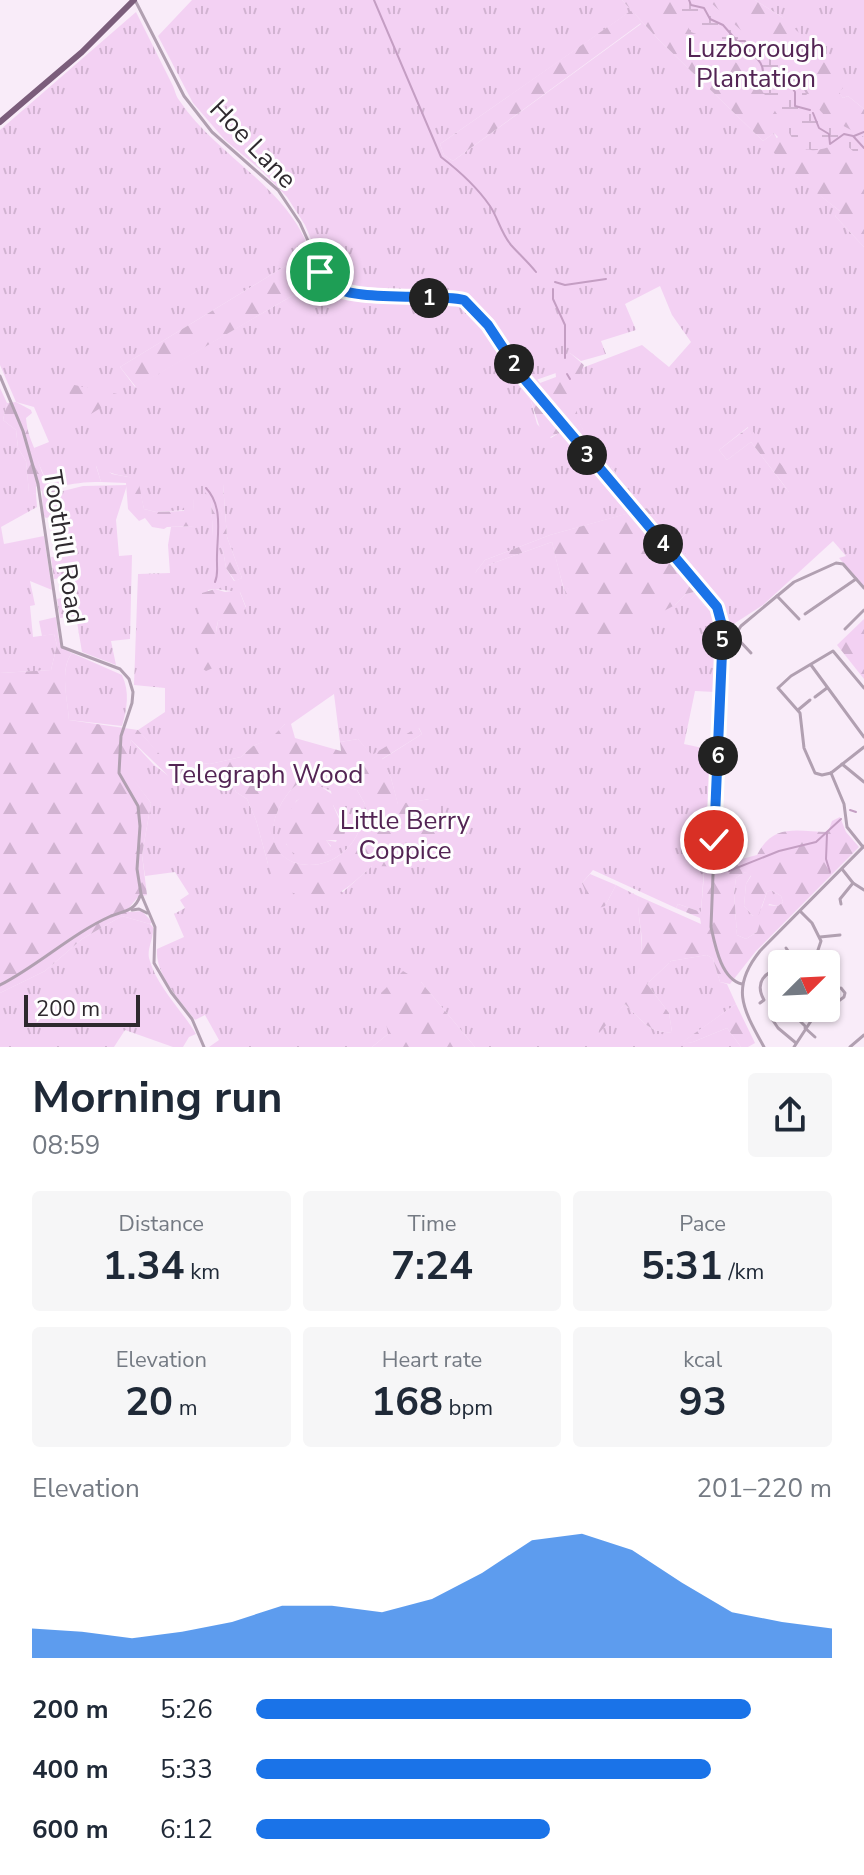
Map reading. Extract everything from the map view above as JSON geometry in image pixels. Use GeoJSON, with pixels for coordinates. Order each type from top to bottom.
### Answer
{"type":"FeatureCollection","features":[{"type":"Feature","properties":{"kind":"main road"},"geometry":{"type":"LineString","coordinates":[[0,122],[82,52],[134,0]]}},
{"type":"Feature","properties":{"kind":"street","name":"Hoe Lane"},"geometry":{"type":"LineString","coordinates":[[134,0],[184,96],[212,132],[278,190],[300,223],[327,283],[345,290],[379,296],[464,300],[488,325],[521,375],[554,415],[713,601],[721,617],[723,636],[711,927],[728,976],[742,984],[744,1008],[764,1047]]}},
{"type":"Feature","properties":{"kind":"street","name":"Toothill Road"},"geometry":{"type":"LineString","coordinates":[[0,376],[23,431],[36,475],[62,647],[120,669],[131,685],[132,703],[121,736],[118,765],[123,781],[138,806],[137,869],[141,894],[156,933],[154,963],[192,1019],[204,1047]]}},
{"type":"Feature","properties":{"kind":"street"},"geometry":{"type":"LineString","coordinates":[[734,637],[741,626],[798,580],[839,562],[864,588]]}},
{"type":"Feature","properties":{"kind":"street"},"geometry":{"type":"LineString","coordinates":[[805,614],[856,579]]}},
{"type":"Feature","properties":{"kind":"street"},"geometry":{"type":"LineString","coordinates":[[777,596],[799,619]]}},
{"type":"Feature","properties":{"kind":"street"},"geometry":{"type":"LineString","coordinates":[[845,629],[864,610]]}},
{"type":"Feature","properties":{"kind":"street"},"geometry":{"type":"LineString","coordinates":[[723,636],[734,637],[751,653]]}},
{"type":"Feature","properties":{"kind":"street"},"geometry":{"type":"LineString","coordinates":[[864,688],[833,651],[778,688],[802,718],[804,748],[815,773],[831,773],[864,747]]}},
{"type":"Feature","properties":{"kind":"street"},"geometry":{"type":"LineString","coordinates":[[811,665],[864,737]]}},
{"type":"Feature","properties":{"kind":"street"},"geometry":{"type":"LineString","coordinates":[[815,697],[827,688]]}},
{"type":"Feature","properties":{"kind":"street"},"geometry":{"type":"LineString","coordinates":[[798,710],[810,700]]}},
{"type":"Feature","properties":{"kind":"street"},"geometry":{"type":"LineString","coordinates":[[842,764],[864,782]]}},
{"type":"Feature","properties":{"kind":"street"},"geometry":{"type":"LineString","coordinates":[[742,984],[746,969],[760,951],[864,846],[847,827],[844,804],[831,773]]}},
{"type":"Feature","properties":{"kind":"street"},"geometry":{"type":"LineString","coordinates":[[841,869],[864,890]]}},
{"type":"Feature","properties":{"kind":"street"},"geometry":{"type":"LineString","coordinates":[[833,897],[840,902],[853,883]]}},
{"type":"Feature","properties":{"kind":"street"},"geometry":{"type":"LineString","coordinates":[[129,910],[141,894]]}},
{"type":"Feature","properties":{"kind":"street"},"geometry":{"type":"LineString","coordinates":[[0,985],[111,916],[139,909],[150,915]]}},
{"type":"Feature","properties":{"kind":"street"},"geometry":{"type":"LineString","coordinates":[[800,911],[820,937],[819,950]]}},
{"type":"Feature","properties":{"kind":"street"},"geometry":{"type":"LineString","coordinates":[[820,937],[840,935]]}},
{"type":"Feature","properties":{"kind":"street"},"geometry":{"type":"LineString","coordinates":[[764,1000],[759,987],[768,973]]}},
{"type":"Feature","properties":{"kind":"street"},"geometry":{"type":"LineString","coordinates":[[841,988],[845,993]]}},
{"type":"Feature","properties":{"kind":"street"},"geometry":{"type":"LineString","coordinates":[[775,1022],[795,1045],[805,1027],[817,1015],[836,1004],[845,993],[852,992]]}},
{"type":"Feature","properties":{"kind":"street"},"geometry":{"type":"LineString","coordinates":[[801,1022],[815,1037]]}},
{"type":"Feature","properties":{"kind":"street"},"geometry":{"type":"LineString","coordinates":[[783,1031],[785,1026]]}},
{"type":"Feature","properties":{"kind":"street"},"geometry":{"type":"LineString","coordinates":[[850,1047],[864,1035]]}},
{"type":"Feature","properties":{"kind":"green space"},"geometry":{"type":"Polygon","coordinates":[[[192,0],[622,0],[763,141],[774,133],[797,177],[841,212],[835,216],[864,247],[864,587],[839,558],[846,556],[833,541],[763,605],[729,627],[726,612],[717,600],[721,597],[647,508],[641,510],[615,478],[617,475],[613,469],[586,435],[576,411],[577,383],[582,368],[642,345],[669,367],[691,342],[672,315],[660,286],[625,304],[636,330],[601,341],[606,354],[581,361],[570,353],[556,368],[556,373],[536,380],[493,319],[459,289],[458,294],[445,295],[362,288],[334,282],[287,197],[225,140],[193,103],[158,36],[192,0]],[[631,11],[440,144],[444,155],[453,161],[641,24],[631,11]],[[748,427],[719,450],[727,460],[751,442],[789,492],[748,427]]]}},
{"type":"Feature","properties":{"kind":"green space","name":"Luzborough Plantation"},"geometry":{"type":"Polygon","coordinates":[[[622,0],[755,0],[782,17],[811,44],[843,88],[839,92],[843,98],[848,96],[864,109],[864,247],[835,216],[840,211],[781,161],[770,144],[778,137],[774,133],[763,141],[622,0]]]}},
{"type":"Feature","properties":{"kind":"green space"},"geometry":{"type":"Polygon","coordinates":[[[679,0],[708,0],[767,54],[792,68],[808,97],[825,116],[864,137],[864,161],[844,143],[820,150],[808,150],[796,144],[761,89],[731,57],[712,40],[691,32],[679,0]]]}},
{"type":"Feature","properties":{"kind":"green space"},"geometry":{"type":"Polygon","coordinates":[[[755,0],[864,0],[864,109],[848,96],[843,98],[782,17],[755,0]]]}},
{"type":"Feature","properties":{"kind":"green space"},"geometry":{"type":"Polygon","coordinates":[[[632,10],[641,23],[453,161],[444,155],[440,144],[632,10]]]}},
{"type":"Feature","properties":{"kind":"green space"},"geometry":{"type":"Polygon","coordinates":[[[136,12],[179,100],[212,138],[285,208],[310,251],[120,367],[135,387],[321,279],[330,288],[363,297],[457,303],[471,312],[531,401],[537,424],[551,438],[562,431],[630,513],[550,535],[485,560],[475,573],[488,565],[552,542],[563,587],[575,616],[675,605],[686,594],[694,592],[704,606],[709,603],[718,635],[715,692],[695,691],[684,744],[712,750],[701,912],[678,904],[676,908],[593,870],[582,883],[605,906],[616,885],[638,896],[642,949],[639,966],[598,1032],[625,1004],[651,1028],[672,1032],[669,1013],[647,984],[671,961],[707,955],[713,959],[720,982],[727,984],[736,1004],[680,1044],[727,1028],[741,1047],[475,1047],[421,982],[388,1034],[372,1047],[209,1047],[219,1040],[205,1015],[195,1020],[170,987],[157,959],[157,949],[184,937],[174,914],[185,908],[180,900],[189,894],[175,872],[145,876],[142,855],[151,803],[125,769],[131,740],[154,765],[186,789],[210,771],[227,770],[236,792],[247,799],[268,864],[343,892],[372,866],[394,865],[429,799],[398,805],[391,778],[381,760],[422,734],[419,728],[372,756],[358,739],[340,742],[334,694],[291,724],[285,724],[271,739],[253,746],[241,757],[202,763],[186,769],[171,768],[138,730],[165,712],[165,688],[134,685],[138,574],[170,573],[168,545],[171,527],[194,526],[193,498],[185,497],[185,510],[156,512],[144,509],[134,480],[96,466],[101,482],[57,485],[45,477],[34,448],[49,442],[34,407],[16,402],[0,365],[0,130],[136,12]],[[223,484],[211,501],[213,536],[223,550],[226,568],[234,581],[242,578],[227,537],[223,484]],[[208,590],[215,638],[218,621],[246,607],[240,592],[208,590]]]}},
{"type":"Feature","properties":{"kind":"green space"},"geometry":{"type":"Polygon","coordinates":[[[310,251],[321,279],[136,387],[120,367],[310,251]]]}},
{"type":"Feature","properties":{"kind":"green space"},"geometry":{"type":"Polygon","coordinates":[[[458,289],[467,289],[540,383],[556,377],[554,360],[570,353],[584,365],[578,381],[576,409],[585,434],[617,475],[604,480],[592,471],[563,431],[544,440],[531,401],[471,312],[458,302],[458,289]]]}},
{"type":"Feature","properties":{"kind":"green space"},"geometry":{"type":"Polygon","coordinates":[[[65,383],[122,395],[81,420],[65,383]]]}},
{"type":"Feature","properties":{"kind":"green space"},"geometry":{"type":"Polygon","coordinates":[[[0,388],[7,403],[3,420],[16,430],[18,448],[26,461],[29,492],[36,494],[37,507],[1,527],[4,544],[44,536],[52,590],[30,581],[35,605],[30,606],[33,637],[54,634],[57,645],[51,670],[0,673],[0,388]]]}},
{"type":"Feature","properties":{"kind":"green space"},"geometry":{"type":"Polygon","coordinates":[[[16,402],[31,410],[32,413],[26,418],[29,434],[45,477],[59,488],[61,514],[46,518],[43,515],[42,491],[36,486],[36,494],[29,493],[26,461],[18,448],[16,430],[3,420],[7,403],[16,402]]]}},
{"type":"Feature","properties":{"kind":"green space"},"geometry":{"type":"Polygon","coordinates":[[[749,427],[799,485],[790,493],[751,442],[727,460],[719,450],[749,427]]]}},
{"type":"Feature","properties":{"kind":"green space"},"geometry":{"type":"Polygon","coordinates":[[[96,465],[112,474],[134,478],[139,484],[144,509],[184,511],[185,497],[193,497],[195,526],[164,529],[152,527],[145,518],[139,521],[128,509],[126,483],[101,482],[96,465]]]}},
{"type":"Feature","properties":{"kind":"green space"},"geometry":{"type":"Polygon","coordinates":[[[219,481],[223,484],[227,537],[242,578],[235,581],[226,568],[223,550],[213,537],[211,501],[204,490],[219,481]]]}},
{"type":"Feature","properties":{"kind":"green space"},"geometry":{"type":"Polygon","coordinates":[[[127,485],[116,520],[119,556],[132,555],[130,639],[111,641],[116,665],[82,652],[76,616],[60,618],[57,599],[73,595],[70,577],[54,579],[51,557],[67,556],[59,492],[83,486],[127,485]]]}},
{"type":"Feature","properties":{"kind":"green space"},"geometry":{"type":"Polygon","coordinates":[[[647,508],[722,597],[704,606],[694,592],[686,594],[675,605],[599,646],[581,628],[574,614],[552,542],[488,565],[479,576],[475,573],[485,560],[550,535],[647,508]]]}},
{"type":"Feature","properties":{"kind":"green space"},"geometry":{"type":"Polygon","coordinates":[[[215,589],[225,592],[239,590],[246,608],[237,615],[218,621],[215,662],[213,668],[206,671],[200,667],[201,599],[202,593],[215,589]]]}},
{"type":"Feature","properties":{"kind":"green space"},"geometry":{"type":"Polygon","coordinates":[[[56,617],[60,642],[72,653],[65,676],[69,720],[138,730],[172,768],[186,769],[202,763],[241,757],[253,746],[271,738],[285,724],[291,724],[295,738],[341,751],[340,742],[358,739],[372,755],[418,727],[422,734],[382,759],[398,804],[430,799],[441,806],[433,852],[420,867],[372,866],[349,886],[331,896],[311,897],[280,889],[268,864],[247,799],[236,792],[227,771],[210,771],[186,789],[176,785],[131,740],[126,769],[151,803],[142,855],[147,895],[138,897],[128,909],[129,912],[142,911],[152,922],[122,916],[82,939],[45,971],[0,993],[0,673],[51,670],[57,645],[54,634],[42,636],[39,621],[56,617]],[[311,777],[297,785],[280,806],[273,830],[277,849],[290,860],[307,865],[326,862],[345,851],[358,832],[365,804],[357,790],[311,777]]]}},
{"type":"Feature","properties":{"kind":"green space"},"geometry":{"type":"Polygon","coordinates":[[[864,619],[864,679],[837,645],[864,619]]]}},
{"type":"Feature","properties":{"kind":"green space"},"geometry":{"type":"Polygon","coordinates":[[[72,653],[122,675],[127,700],[122,726],[69,720],[65,676],[72,653]]]}},
{"type":"Feature","properties":{"kind":"green space"},"geometry":{"type":"Polygon","coordinates":[[[311,777],[357,790],[365,804],[358,832],[344,851],[326,862],[307,865],[289,860],[277,849],[273,830],[282,801],[292,788],[311,777]],[[319,786],[296,801],[286,844],[295,853],[304,856],[328,855],[331,846],[326,840],[336,842],[343,824],[333,805],[331,791],[319,786]]]}},
{"type":"Feature","properties":{"kind":"green space"},"geometry":{"type":"Polygon","coordinates":[[[320,786],[333,795],[333,805],[345,833],[340,840],[326,840],[333,853],[312,858],[297,855],[287,846],[284,834],[286,820],[304,794],[320,786]]]}},
{"type":"Feature","properties":{"kind":"green space"},"geometry":{"type":"Polygon","coordinates":[[[840,817],[846,832],[859,847],[756,951],[730,984],[720,982],[713,959],[707,955],[671,961],[647,984],[669,1013],[672,1032],[651,1028],[625,1004],[599,1033],[597,1025],[627,986],[638,965],[642,941],[638,896],[701,924],[700,918],[676,908],[678,904],[701,912],[708,824],[722,818],[727,836],[726,863],[757,855],[763,845],[778,833],[796,830],[828,832],[832,821],[840,817]],[[745,872],[736,878],[734,893],[737,935],[746,939],[757,932],[766,905],[778,906],[783,902],[781,896],[771,890],[767,892],[759,914],[753,916],[744,906],[746,884],[751,876],[745,872]]]}},
{"type":"Feature","properties":{"kind":"green space"},"geometry":{"type":"Polygon","coordinates":[[[745,872],[751,875],[746,884],[744,906],[753,916],[771,890],[781,896],[783,902],[778,906],[769,904],[757,932],[746,939],[737,935],[734,893],[736,878],[745,872]]]}},
{"type":"Feature","properties":{"kind":"green space"},"geometry":{"type":"Polygon","coordinates":[[[590,874],[616,885],[605,906],[599,908],[586,893],[582,883],[590,874]]]}},
{"type":"Feature","properties":{"kind":"green space"},"geometry":{"type":"Polygon","coordinates":[[[122,916],[153,927],[149,954],[152,968],[196,1034],[189,1037],[183,1047],[173,1047],[125,1030],[114,1047],[0,1047],[0,993],[45,971],[82,939],[122,916]]]}},
{"type":"Feature","properties":{"kind":"green space"},"geometry":{"type":"Polygon","coordinates":[[[403,971],[421,982],[475,1047],[372,1047],[388,1034],[381,993],[403,971]]]}},
{"type":"Feature","properties":{"kind":"green space"},"geometry":{"type":"Polygon","coordinates":[[[736,1004],[755,1043],[741,1047],[727,1028],[678,1045],[736,1004]]]}},
{"type":"Feature","properties":{"kind":"waterway"},"geometry":{"type":"LineString","coordinates":[[374,0],[441,157],[479,192],[508,240],[536,272]]}},
{"type":"Feature","properties":{"kind":"waterway"},"geometry":{"type":"LineString","coordinates":[[689,0],[691,5],[704,8],[710,19],[723,25],[737,41],[745,41],[761,63],[763,72],[771,78],[787,80],[795,92],[795,106],[810,110]]}},
{"type":"Feature","properties":{"kind":"waterway"},"geometry":{"type":"LineString","coordinates":[[813,113],[819,128],[829,134],[830,144],[844,134],[853,136],[864,148]]}},
{"type":"Feature","properties":{"kind":"waterway"},"geometry":{"type":"LineString","coordinates":[[854,136],[864,132]]}},
{"type":"Feature","properties":{"kind":"waterway"},"geometry":{"type":"LineString","coordinates":[[555,282],[565,285],[606,279]]}},
{"type":"Feature","properties":{"kind":"waterway"},"geometry":{"type":"LineString","coordinates":[[553,289],[553,299],[565,325],[565,358]]}},
{"type":"Feature","properties":{"kind":"waterway"},"geometry":{"type":"LineString","coordinates":[[567,374],[570,379]]}},
{"type":"Feature","properties":{"kind":"waterway"},"geometry":{"type":"LineString","coordinates":[[206,488],[218,514],[215,582]]}},
{"type":"Feature","properties":{"kind":"waterway"},"geometry":{"type":"LineString","coordinates":[[850,810],[856,812]]}},
{"type":"Feature","properties":{"kind":"waterway"},"geometry":{"type":"LineString","coordinates":[[729,871],[779,851],[816,842],[841,819]]}},
{"type":"Feature","properties":{"kind":"waterway"},"geometry":{"type":"LineString","coordinates":[[827,834],[826,859],[830,872]]}},
{"type":"Feature","properties":{"kind":"route"},"geometry":{"type":"LineString","coordinates":[[320,272],[332,287],[345,290],[379,296],[464,300],[488,325],[521,375],[713,601],[723,629],[714,840]]}},
{"type":"Feature","properties":{"kind":"park label","name":"Telegraph Wood"},"geometry":{"type":"Point","coordinates":[266,774]}},
{"type":"Feature","properties":{"kind":"park label","name":"Little Berry Coppice"},"geometry":{"type":"Point","coordinates":[405,835]}}]}
